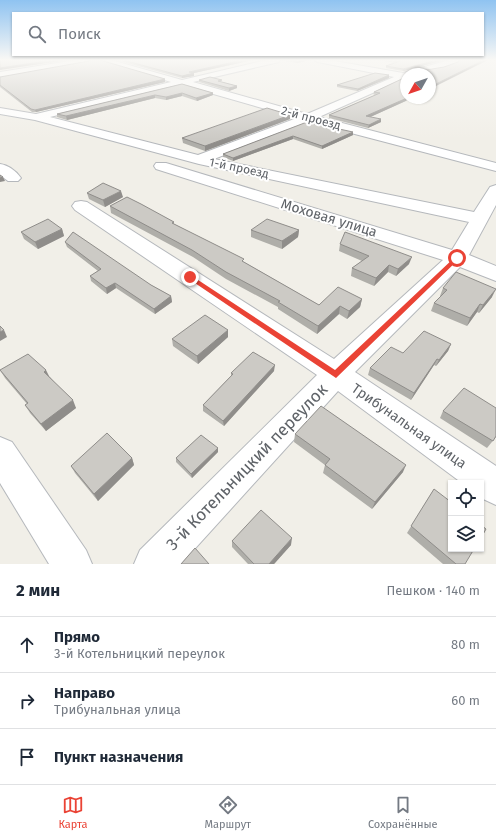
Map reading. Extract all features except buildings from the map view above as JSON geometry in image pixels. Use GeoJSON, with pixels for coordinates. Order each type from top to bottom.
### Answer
{"type":"FeatureCollection","features":[{"type":"Feature","properties":{"kind":"street"},"geometry":{"type":"LineString","coordinates":[[36,117],[169,86]]}},
{"type":"Feature","properties":{"kind":"street","name":"2-й проезд"},"geometry":{"type":"LineString","coordinates":[[195,86],[308,118],[496,167]]}},
{"type":"Feature","properties":{"kind":"street"},"geometry":{"type":"LineString","coordinates":[[199,160],[308,118],[380,86]]}},
{"type":"Feature","properties":{"kind":"street","name":"1-й проезд"},"geometry":{"type":"LineString","coordinates":[[0,111],[36,117],[199,160],[480,218]]}},
{"type":"Feature","properties":{"kind":"street","name":"Моховая улица"},"geometry":{"type":"LineString","coordinates":[[161,166],[457,258],[496,274]]}},
{"type":"Feature","properties":{"kind":"street"},"geometry":{"type":"LineString","coordinates":[[0,168],[13,178]]}},
{"type":"Feature","properties":{"kind":"street","name":"3-й Котельницкий переулок"},"geometry":{"type":"LineString","coordinates":[[154,564],[336,374],[457,258],[496,190]]}},
{"type":"Feature","properties":{"kind":"street","name":"Трибунальная улица"},"geometry":{"type":"LineString","coordinates":[[82,206],[336,374],[496,487]]}},
{"type":"Feature","properties":{"kind":"street"},"geometry":{"type":"LineString","coordinates":[[0,453],[72,564]]}},
{"type":"Feature","properties":{"kind":"route"},"geometry":{"type":"LineString","coordinates":[[190,277],[336,374],[457,258]]}}]}
